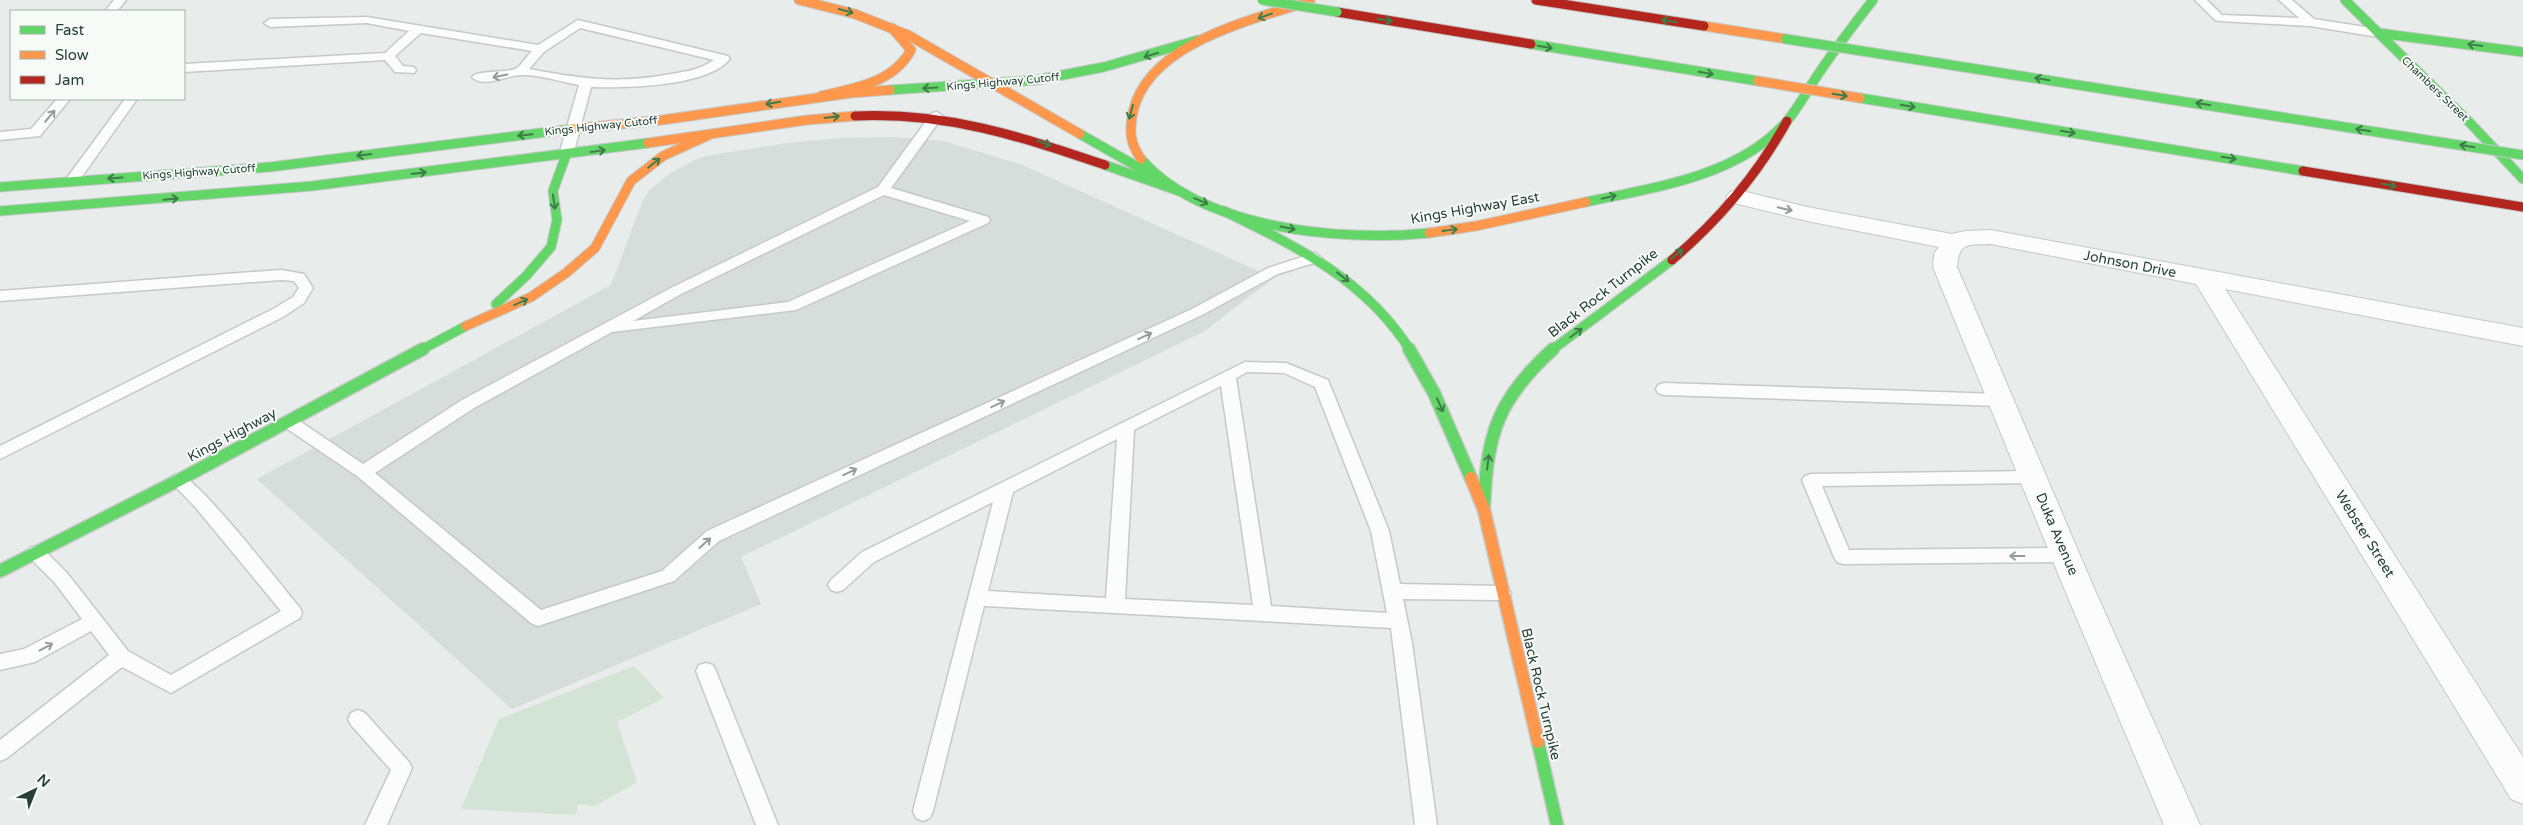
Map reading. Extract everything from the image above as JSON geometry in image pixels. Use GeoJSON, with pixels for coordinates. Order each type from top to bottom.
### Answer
{"type":"FeatureCollection","features":[{"type":"Feature","properties":{"kind":"main road"},"geometry":{"type":"LineString","coordinates":[[799,0],[855,14],[891,27],[996,84],[1159,179]]}},
{"type":"Feature","properties":{"kind":"main road"},"geometry":{"type":"LineString","coordinates":[[1262,0],[2523,207]]}},
{"type":"Feature","properties":{"kind":"main road","name":"Kings Highway East"},"geometry":{"type":"LineString","coordinates":[[1311,0],[1198,40],[1159,67],[1136,92],[1128,122],[1135,154],[1144,167],[1179,191],[1224,211],[1282,227],[1344,235],[1409,235],[1470,227],[1645,188],[1718,167],[1775,134],[1787,121],[1846,32],[1873,0]]}},
{"type":"Feature","properties":{"kind":"main road"},"geometry":{"type":"LineString","coordinates":[[1536,0],[2523,155]]}},
{"type":"Feature","properties":{"kind":"main road","name":"Chambers Street"},"geometry":{"type":"LineString","coordinates":[[2345,0],[2472,125],[2523,179]]}},
{"type":"Feature","properties":{"kind":"main road"},"geometry":{"type":"LineString","coordinates":[[1846,12],[1846,32]]}},
{"type":"Feature","properties":{"kind":"main road"},"geometry":{"type":"LineString","coordinates":[[821,96],[880,79],[905,65],[910,58],[911,50],[891,27]]}},
{"type":"Feature","properties":{"kind":"main road"},"geometry":{"type":"LineString","coordinates":[[2378,33],[2523,52]]}},
{"type":"Feature","properties":{"kind":"main road","name":"Kings Highway Cutoff"},"geometry":{"type":"LineString","coordinates":[[0,187],[270,167],[574,129],[662,120],[821,96],[1037,80],[1088,72],[1198,40]]}},
{"type":"Feature","properties":{"kind":"main road","name":"Kings Highway Cutoff"},"geometry":{"type":"LineString","coordinates":[[0,212],[312,186],[566,156],[844,116],[875,114],[936,116],[968,121],[1031,138],[1179,191]]}},
{"type":"Feature","properties":{"kind":"main road","name":"Black Rock Turnpike"},"geometry":{"type":"LineString","coordinates":[[1484,510],[1490,445],[1507,401],[1521,380],[1559,346],[1640,285],[1707,229],[1738,197],[1767,158],[1787,121]]}},
{"type":"Feature","properties":{"kind":"main road","name":"Kings Highway"},"geometry":{"type":"LineString","coordinates":[[0,571],[179,480],[476,321],[530,297],[566,273],[595,248],[630,181],[662,156],[709,135]]}},
{"type":"Feature","properties":{"kind":"main road","name":"Kings Highway"},"geometry":{"type":"LineString","coordinates":[[476,321],[512,290],[551,247],[557,220],[553,191],[566,156]]}},
{"type":"Feature","properties":{"kind":"main road"},"geometry":{"type":"LineString","coordinates":[[52,207],[72,182]]}},
{"type":"Feature","properties":{"kind":"main road","name":"Black Rock Turnpike"},"geometry":{"type":"LineString","coordinates":[[1224,211],[1315,258],[1362,293],[1380,310],[1406,344],[1440,404],[1484,510],[1557,825]]}},
{"type":"Feature","properties":{"kind":"street","name":"Johnson Drive"},"geometry":{"type":"LineString","coordinates":[[1738,197],[1807,214],[1954,242],[1965,238],[1991,237],[2206,279],[2523,337]]}},
{"type":"Feature","properties":{"kind":"street","name":"Duka Avenue"},"geometry":{"type":"LineString","coordinates":[[1954,242],[1946,254],[1945,267],[2065,555],[2182,825]]}},
{"type":"Feature","properties":{"kind":"street","name":"Webster Street"},"geometry":{"type":"LineString","coordinates":[[2206,279],[2523,788]]}},
{"type":"Feature","properties":{"kind":"lane"},"geometry":{"type":"LineString","coordinates":[[112,10],[120,0]]}},
{"type":"Feature","properties":{"kind":"lane"},"geometry":{"type":"LineString","coordinates":[[2201,0],[2218,18],[2310,22],[2378,33]]}},
{"type":"Feature","properties":{"kind":"lane"},"geometry":{"type":"LineString","coordinates":[[2285,0],[2310,22]]}},
{"type":"Feature","properties":{"kind":"lane"},"geometry":{"type":"LineString","coordinates":[[270,23],[367,20],[540,49]]}},
{"type":"Feature","properties":{"kind":"lane"},"geometry":{"type":"LineString","coordinates":[[478,77],[492,77],[521,71],[586,83],[636,84],[705,72],[724,59],[578,24],[540,49],[521,71]]}},
{"type":"Feature","properties":{"kind":"lane"},"geometry":{"type":"LineString","coordinates":[[185,68],[388,56],[419,28]]}},
{"type":"Feature","properties":{"kind":"lane"},"geometry":{"type":"LineString","coordinates":[[388,56],[398,69],[410,70]]}},
{"type":"Feature","properties":{"kind":"lane"},"geometry":{"type":"LineString","coordinates":[[566,156],[586,83]]}},
{"type":"Feature","properties":{"kind":"lane"},"geometry":{"type":"LineString","coordinates":[[0,136],[35,133],[63,100]]}},
{"type":"Feature","properties":{"kind":"lane"},"geometry":{"type":"LineString","coordinates":[[72,182],[131,100]]}},
{"type":"Feature","properties":{"kind":"lane"},"geometry":{"type":"LineString","coordinates":[[362,472],[468,404],[676,291],[883,190],[936,116]]}},
{"type":"Feature","properties":{"kind":"lane"},"geometry":{"type":"LineString","coordinates":[[606,329],[791,307],[982,220],[883,190]]}},
{"type":"Feature","properties":{"kind":"lane"},"geometry":{"type":"LineString","coordinates":[[289,422],[362,472],[538,618],[668,576],[713,536],[1198,312],[1273,271],[1315,258]]}},
{"type":"Feature","properties":{"kind":"lane"},"geometry":{"type":"LineString","coordinates":[[0,296],[280,275],[298,277],[306,288],[298,300],[278,313],[0,452]]}},
{"type":"Feature","properties":{"kind":"lane"},"geometry":{"type":"LineString","coordinates":[[837,585],[868,557],[1245,367],[1286,368],[1322,384],[1380,531],[1399,621],[1426,825]]}},
{"type":"Feature","properties":{"kind":"lane"},"geometry":{"type":"LineString","coordinates":[[1228,376],[1263,613]]}},
{"type":"Feature","properties":{"kind":"lane"},"geometry":{"type":"LineString","coordinates":[[1664,389],[2000,400]]}},
{"type":"Feature","properties":{"kind":"lane"},"geometry":{"type":"LineString","coordinates":[[1114,605],[1126,428]]}},
{"type":"Feature","properties":{"kind":"lane"},"geometry":{"type":"LineString","coordinates":[[2033,477],[1811,480],[1843,557],[2065,555]]}},
{"type":"Feature","properties":{"kind":"lane"},"geometry":{"type":"LineString","coordinates":[[36,553],[61,578],[121,657],[172,685],[293,613],[202,503],[179,480]]}},
{"type":"Feature","properties":{"kind":"lane"},"geometry":{"type":"LineString","coordinates":[[923,811],[1005,488]]}},
{"type":"Feature","properties":{"kind":"lane"},"geometry":{"type":"LineString","coordinates":[[1392,591],[1502,593]]}},
{"type":"Feature","properties":{"kind":"lane"},"geometry":{"type":"LineString","coordinates":[[978,598],[1399,621]]}},
{"type":"Feature","properties":{"kind":"lane"},"geometry":{"type":"LineString","coordinates":[[0,662],[28,656],[94,621]]}},
{"type":"Feature","properties":{"kind":"lane"},"geometry":{"type":"LineString","coordinates":[[0,752],[121,657]]}},
{"type":"Feature","properties":{"kind":"lane"},"geometry":{"type":"LineString","coordinates":[[706,671],[767,825]]}},
{"type":"Feature","properties":{"kind":"lane"},"geometry":{"type":"LineString","coordinates":[[358,719],[402,768],[376,825]]}},
{"type":"Feature","properties":{"kind":"shaded area"},"geometry":{"type":"Polygon","coordinates":[[[896,137],[944,141],[1022,165],[1274,278],[1203,332],[741,557],[761,604],[512,709],[257,479],[611,285],[643,200],[650,190],[669,174],[693,161],[706,156],[787,143],[839,138],[896,137]]]}},
{"type":"Feature","properties":{"kind":"green space"},"geometry":{"type":"Polygon","coordinates":[[[634,666],[664,698],[617,722],[637,782],[595,806],[578,804],[576,815],[461,809],[499,719],[634,666]]]}},
{"type":"Feature","properties":{"kind":"traffic: fast"},"geometry":{"type":"LineString","coordinates":[[1262,0],[1337,12]]}},
{"type":"Feature","properties":{"kind":"traffic: fast"},"geometry":{"type":"LineString","coordinates":[[1586,202],[1694,176],[1746,154],[1768,139],[1791,116],[1823,66],[1873,0]]}},
{"type":"Feature","properties":{"kind":"traffic: fast"},"geometry":{"type":"LineString","coordinates":[[2345,0],[2472,125],[2523,179]]}},
{"type":"Feature","properties":{"kind":"traffic: fast"},"geometry":{"type":"LineString","coordinates":[[2378,33],[2523,52]]}},
{"type":"Feature","properties":{"kind":"traffic: fast"},"geometry":{"type":"LineString","coordinates":[[1786,39],[1881,54]]}},
{"type":"Feature","properties":{"kind":"traffic: fast"},"geometry":{"type":"LineString","coordinates":[[890,90],[1037,80],[1104,67],[1198,40]]}},
{"type":"Feature","properties":{"kind":"traffic: fast"},"geometry":{"type":"LineString","coordinates":[[1531,44],[1758,81]]}},
{"type":"Feature","properties":{"kind":"traffic: fast"},"geometry":{"type":"LineString","coordinates":[[1881,54],[2446,143]]}},
{"type":"Feature","properties":{"kind":"traffic: fast"},"geometry":{"type":"LineString","coordinates":[[1860,98],[2303,171]]}},
{"type":"Feature","properties":{"kind":"traffic: fast"},"geometry":{"type":"LineString","coordinates":[[0,187],[270,167],[572,129]]}},
{"type":"Feature","properties":{"kind":"traffic: fast"},"geometry":{"type":"LineString","coordinates":[[1080,134],[1159,179]]}},
{"type":"Feature","properties":{"kind":"traffic: fast"},"geometry":{"type":"LineString","coordinates":[[0,211],[312,186],[648,143]]}},
{"type":"Feature","properties":{"kind":"traffic: fast"},"geometry":{"type":"LineString","coordinates":[[2446,143],[2523,155]]}},
{"type":"Feature","properties":{"kind":"traffic: fast"},"geometry":{"type":"LineString","coordinates":[[496,304],[526,276],[551,247],[557,220],[553,191],[566,155]]}},
{"type":"Feature","properties":{"kind":"traffic: fast"},"geometry":{"type":"LineString","coordinates":[[1141,159],[1156,176],[1177,190],[1203,203],[1262,221],[1291,228],[1352,236],[1429,233]]}},
{"type":"Feature","properties":{"kind":"traffic: fast"},"geometry":{"type":"LineString","coordinates":[[1105,165],[1179,191]]}},
{"type":"Feature","properties":{"kind":"traffic: fast"},"geometry":{"type":"LineString","coordinates":[[1224,211],[1296,248],[1338,273],[1363,293],[1384,315],[1403,339],[1434,393],[1471,478]]}},
{"type":"Feature","properties":{"kind":"traffic: fast"},"geometry":{"type":"LineString","coordinates":[[1484,506],[1486,471],[1492,435],[1500,413],[1513,391],[1552,350],[1672,260]]}},
{"type":"Feature","properties":{"kind":"traffic: fast"},"geometry":{"type":"LineString","coordinates":[[0,571],[179,480],[466,326]]}},
{"type":"Feature","properties":{"kind":"traffic: fast"},"geometry":{"type":"LineString","coordinates":[[1538,742],[1557,825]]}},
{"type":"Feature","properties":{"kind":"traffic: slow"},"geometry":{"type":"LineString","coordinates":[[799,0],[855,14],[908,35],[1080,134]]}},
{"type":"Feature","properties":{"kind":"traffic: slow"},"geometry":{"type":"LineString","coordinates":[[1141,159],[1134,149],[1130,138],[1131,123],[1136,97],[1151,75],[1173,56],[1200,41],[1229,28],[1310,1]]}},
{"type":"Feature","properties":{"kind":"traffic: slow"},"geometry":{"type":"LineString","coordinates":[[1704,26],[1786,39]]}},
{"type":"Feature","properties":{"kind":"traffic: slow"},"geometry":{"type":"LineString","coordinates":[[821,96],[873,83],[896,70],[905,61],[911,50],[892,28]]}},
{"type":"Feature","properties":{"kind":"traffic: slow"},"geometry":{"type":"LineString","coordinates":[[1758,81],[1860,98]]}},
{"type":"Feature","properties":{"kind":"traffic: slow"},"geometry":{"type":"LineString","coordinates":[[572,129],[662,120],[851,93],[890,90]]}},
{"type":"Feature","properties":{"kind":"traffic: slow"},"geometry":{"type":"LineString","coordinates":[[648,143],[807,120],[855,116]]}},
{"type":"Feature","properties":{"kind":"traffic: slow"},"geometry":{"type":"LineString","coordinates":[[466,326],[531,297],[566,273],[595,248],[631,181],[663,156],[709,135]]}},
{"type":"Feature","properties":{"kind":"traffic: slow"},"geometry":{"type":"LineString","coordinates":[[1429,233],[1476,226],[1586,202]]}},
{"type":"Feature","properties":{"kind":"traffic: slow"},"geometry":{"type":"LineString","coordinates":[[1471,478],[1484,510],[1538,742]]}},
{"type":"Feature","properties":{"kind":"traffic: jam"},"geometry":{"type":"LineString","coordinates":[[1536,0],[1704,26]]}},
{"type":"Feature","properties":{"kind":"traffic: jam"},"geometry":{"type":"LineString","coordinates":[[1337,12],[1531,44]]}},
{"type":"Feature","properties":{"kind":"traffic: jam"},"geometry":{"type":"LineString","coordinates":[[855,116],[921,116],[952,120],[1043,144],[1105,165]]}},
{"type":"Feature","properties":{"kind":"traffic: jam"},"geometry":{"type":"LineString","coordinates":[[1672,260],[1707,229],[1737,197],[1751,180],[1787,121]]}},
{"type":"Feature","properties":{"kind":"traffic: jam"},"geometry":{"type":"LineString","coordinates":[[2303,171],[2523,207]]}}]}
